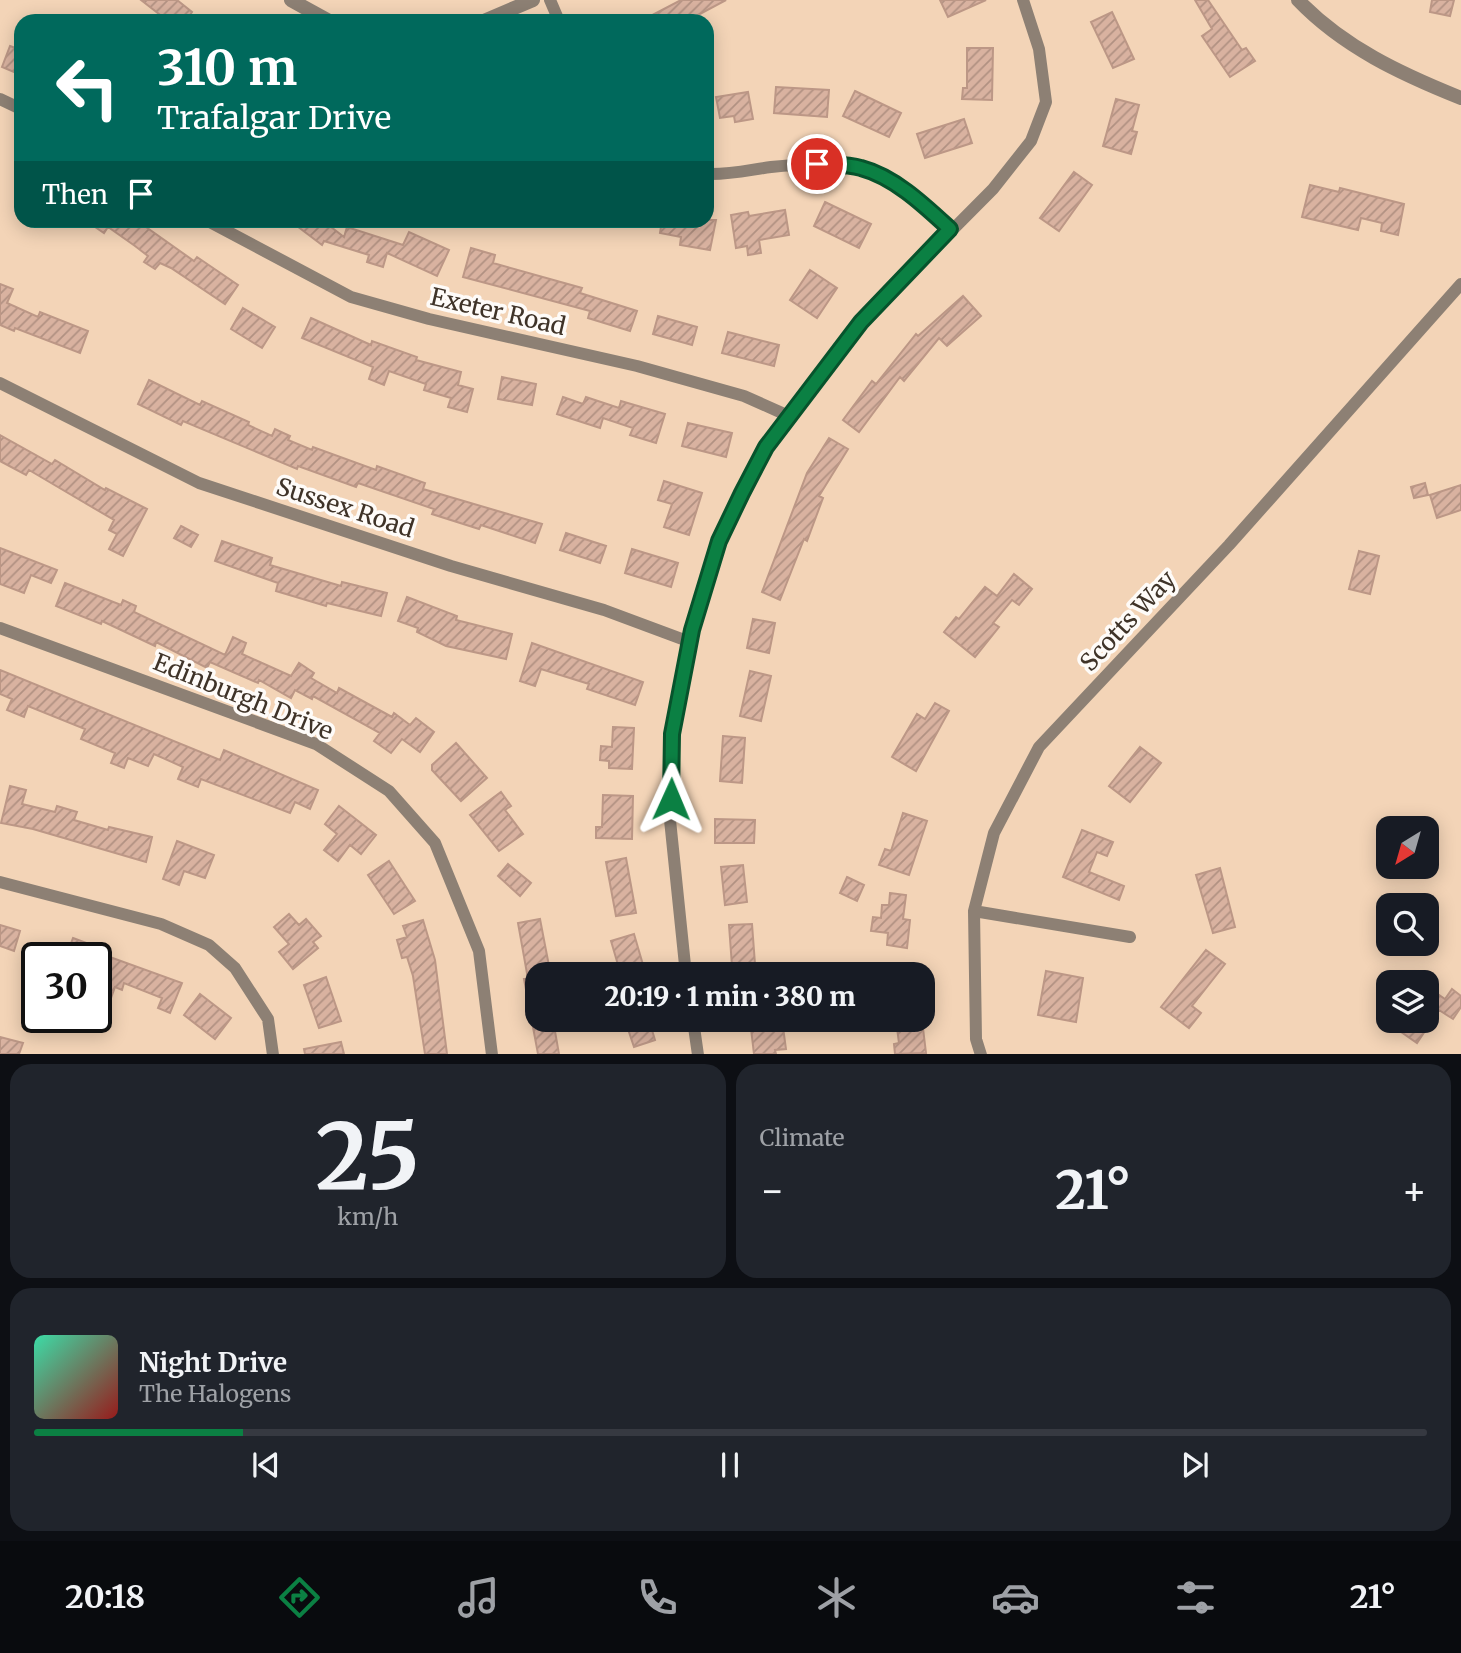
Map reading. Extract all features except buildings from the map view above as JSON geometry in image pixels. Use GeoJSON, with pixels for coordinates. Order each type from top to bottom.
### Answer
{"type":"FeatureCollection","features":[{"type":"Feature","properties":{"kind":"street"},"geometry":{"type":"LineString","coordinates":[[291,0],[316,14]]}},
{"type":"Feature","properties":{"kind":"street"},"geometry":{"type":"LineString","coordinates":[[500,14],[533,0]]}},
{"type":"Feature","properties":{"kind":"street"},"geometry":{"type":"LineString","coordinates":[[685,962],[670,820],[672,734],[690,642],[719,541],[766,447],[861,322],[950,229],[993,189],[1031,141],[1046,102],[1039,49],[1023,0]]}},
{"type":"Feature","properties":{"kind":"street"},"geometry":{"type":"LineString","coordinates":[[1298,0],[1354,46],[1389,68],[1461,98]]}},
{"type":"Feature","properties":{"kind":"street"},"geometry":{"type":"LineString","coordinates":[[714,173],[817,164],[861,168],[888,181],[924,205],[950,229]]}},
{"type":"Feature","properties":{"kind":"street","name":"Exeter Road"},"geometry":{"type":"LineString","coordinates":[[221,228],[351,297],[429,319],[637,366],[744,396],[791,417]]}},
{"type":"Feature","properties":{"kind":"street","name":"Scotts Way"},"geometry":{"type":"LineString","coordinates":[[981,1054],[976,1039],[974,911],[994,833],[1039,747],[1229,545],[1461,284]]}},
{"type":"Feature","properties":{"kind":"street","name":"Sussex Road"},"geometry":{"type":"LineString","coordinates":[[0,383],[199,483],[451,566],[604,610],[690,642]]}},
{"type":"Feature","properties":{"kind":"street","name":"Edinburgh Drive"},"geometry":{"type":"LineString","coordinates":[[0,628],[316,744],[389,791],[435,843],[479,951],[492,1054]]}},
{"type":"Feature","properties":{"kind":"street"},"geometry":{"type":"LineString","coordinates":[[0,881],[161,924],[209,945],[235,968],[268,1018],[273,1054]]}},
{"type":"Feature","properties":{"kind":"street"},"geometry":{"type":"LineString","coordinates":[[974,911],[1130,937]]}},
{"type":"Feature","properties":{"kind":"street"},"geometry":{"type":"LineString","coordinates":[[695,1032],[698,1054]]}},
{"type":"Feature","properties":{"kind":"route"},"geometry":{"type":"LineString","coordinates":[[671,799],[672,734],[692,630],[719,541],[742,493],[766,447],[861,322],[950,229],[924,205],[888,181],[861,168],[817,164]]}}]}
